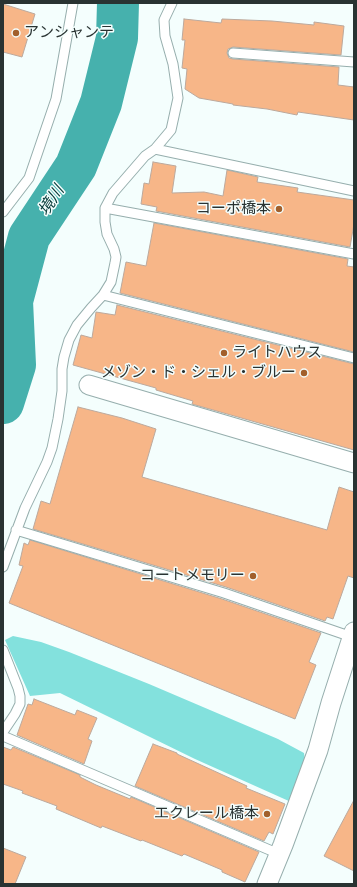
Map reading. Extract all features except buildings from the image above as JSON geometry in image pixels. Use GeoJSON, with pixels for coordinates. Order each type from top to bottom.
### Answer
{"type":"FeatureCollection","features":[{"type":"Feature","properties":{"kind":"street"},"geometry":{"type":"LineString","coordinates":[[89,385],[354,463]]}},
{"type":"Feature","properties":{"kind":"street"},"geometry":{"type":"LineString","coordinates":[[267,884],[316,755],[331,703],[348,672],[353,634]]}},
{"type":"Feature","properties":{"kind":"lane"},"geometry":{"type":"LineString","coordinates":[[3,212],[29,178],[56,99],[73,3]]}},
{"type":"Feature","properties":{"kind":"lane"},"geometry":{"type":"LineString","coordinates":[[3,567],[25,508],[52,448],[62,391],[62,369],[64,356],[69,340],[77,325],[103,295],[111,282],[116,257],[107,234],[105,208],[113,193],[145,156],[155,149],[171,130],[178,98],[164,20],[172,3]]}},
{"type":"Feature","properties":{"kind":"lane"},"geometry":{"type":"LineString","coordinates":[[233,53],[354,62]]}},
{"type":"Feature","properties":{"kind":"lane"},"geometry":{"type":"LineString","coordinates":[[155,149],[354,191]]}},
{"type":"Feature","properties":{"kind":"lane"},"geometry":{"type":"LineString","coordinates":[[105,208],[354,254]]}},
{"type":"Feature","properties":{"kind":"lane"},"geometry":{"type":"LineString","coordinates":[[103,295],[354,358]]}},
{"type":"Feature","properties":{"kind":"lane"},"geometry":{"type":"LineString","coordinates":[[16,530],[353,634]]}},
{"type":"Feature","properties":{"kind":"lane"},"geometry":{"type":"LineString","coordinates":[[3,650],[18,688],[20,704],[3,732]]}},
{"type":"Feature","properties":{"kind":"lane"},"geometry":{"type":"LineString","coordinates":[[3,736],[279,854]]}},
{"type":"Feature","properties":{"kind":"shaded area"},"geometry":{"type":"Polygon","coordinates":[[[13,636],[41,642],[149,684],[278,739],[304,753],[305,761],[291,802],[195,759],[60,693],[30,696],[5,640],[13,636]]]}},
{"type":"Feature","properties":{"kind":"waterway","name":"境川"},"geometry":{"type":"LineString","coordinates":[[3,403],[15,365],[12,301],[29,237],[76,166],[101,103],[117,38],[118,3]]}},
{"type":"Feature","properties":{"kind":"place","name":"アンシャンテ"},"geometry":{"type":"Point","coordinates":[16,33]}},
{"type":"Feature","properties":{"kind":"place","name":"コーポ橋本"},"geometry":{"type":"Point","coordinates":[279,209]}},
{"type":"Feature","properties":{"kind":"place","name":"ライトハウス"},"geometry":{"type":"Point","coordinates":[224,353]}},
{"type":"Feature","properties":{"kind":"place","name":"メゾン・ド・シェル・ブルー"},"geometry":{"type":"Point","coordinates":[304,373]}},
{"type":"Feature","properties":{"kind":"place","name":"コートメモリー"},"geometry":{"type":"Point","coordinates":[253,576]}},
{"type":"Feature","properties":{"kind":"place","name":"エクレール橋本"},"geometry":{"type":"Point","coordinates":[267,814]}}]}
